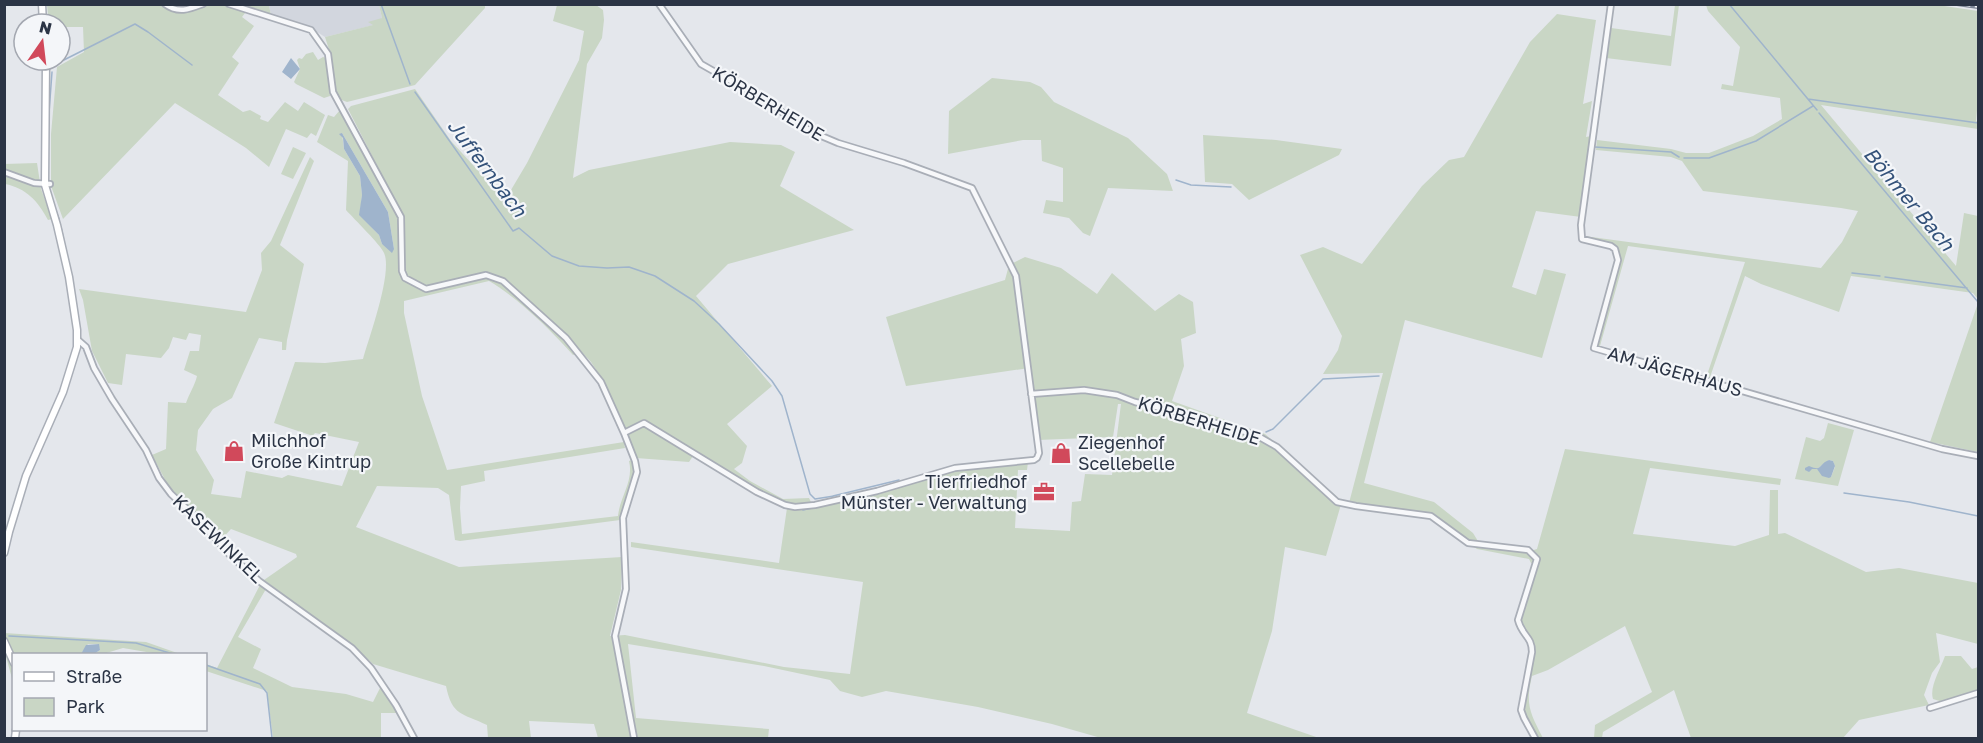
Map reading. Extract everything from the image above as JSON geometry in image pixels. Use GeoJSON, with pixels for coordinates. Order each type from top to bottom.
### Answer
{"type":"FeatureCollection","features":[{"type":"Feature","properties":{"kind":"street"},"geometry":{"type":"LineString","coordinates":[[165,4],[171,9],[180,10],[203,4]]}},
{"type":"Feature","properties":{"kind":"street"},"geometry":{"type":"LineString","coordinates":[[229,4],[311,30],[316,35],[328,54],[333,92],[401,217],[402,271],[405,278],[426,289],[486,275],[503,281],[566,338],[601,382],[624,433],[637,472],[623,518],[626,589],[615,636],[634,738]]}},
{"type":"Feature","properties":{"kind":"street","name":"KÖRBERHEIDE"},"geometry":{"type":"LineString","coordinates":[[624,433],[644,423],[757,492],[785,506],[795,507],[815,505],[877,490],[955,468],[1034,460],[1039,453],[1016,276],[972,188],[812,132],[761,98],[701,64],[659,4]]}},
{"type":"Feature","properties":{"kind":"street","name":"AM JÄGERHAUS"},"geometry":{"type":"LineString","coordinates":[[1611,4],[1581,225],[1582,240],[1611,246],[1615,249],[1618,260],[1594,348],[1930,446],[1978,456]]}},
{"type":"Feature","properties":{"kind":"street"},"geometry":{"type":"LineString","coordinates":[[4,553],[26,476],[63,392],[74,362],[78,340],[66,266],[44,163],[47,72]]}},
{"type":"Feature","properties":{"kind":"street"},"geometry":{"type":"LineString","coordinates":[[4,172],[34,183],[47,185]]}},
{"type":"Feature","properties":{"kind":"street","name":"KASEWINKEL"},"geometry":{"type":"LineString","coordinates":[[78,340],[86,347],[103,384],[146,450],[159,478],[171,494],[202,523],[230,555],[259,581],[352,648],[371,668],[396,705],[414,738]]}},
{"type":"Feature","properties":{"kind":"street","name":"KÖRBERHEIDE"},"geometry":{"type":"LineString","coordinates":[[1031,394],[1084,390],[1117,395],[1256,435],[1277,447],[1337,502],[1431,516],[1468,543],[1528,550],[1537,559],[1518,620],[1520,630],[1532,643],[1521,710],[1535,738]]}},
{"type":"Feature","properties":{"kind":"street"},"geometry":{"type":"LineString","coordinates":[[4,641],[12,659]]}},
{"type":"Feature","properties":{"kind":"street"},"geometry":{"type":"LineString","coordinates":[[1930,708],[1978,693]]}},
{"type":"Feature","properties":{"kind":"shaded area"},"geometry":{"type":"Polygon","coordinates":[[[266,5],[379,5],[382,18],[374,25],[325,37],[311,28],[271,15],[269,6],[266,5]]]}},
{"type":"Feature","properties":{"kind":"green space"},"geometry":{"type":"Polygon","coordinates":[[[1931,4],[1978,11],[1976,121],[1978,129],[1821,105],[1956,266],[1964,213],[1978,216],[1978,299],[1973,293],[1851,276],[1839,312],[1745,276],[1709,380],[1706,378],[1745,262],[1628,246],[1600,346],[1597,346],[1619,262],[1614,245],[1605,241],[1587,239],[1584,236],[1821,268],[1842,242],[1858,211],[1703,191],[1682,161],[1671,157],[1596,150],[1597,140],[1686,153],[1709,153],[1753,136],[1782,119],[1780,98],[1721,89],[1722,84],[1733,86],[1740,47],[1708,11],[1706,5],[1931,4]]]}},
{"type":"Feature","properties":{"kind":"green space"},"geometry":{"type":"Polygon","coordinates":[[[47,5],[269,6],[271,15],[249,8],[242,17],[254,26],[232,57],[239,63],[218,95],[243,112],[250,110],[261,116],[260,119],[268,122],[285,102],[298,111],[304,102],[325,115],[316,136],[311,133],[307,138],[286,129],[269,167],[246,148],[175,103],[63,219],[51,186],[51,134],[57,72],[72,72],[72,59],[84,52],[83,27],[72,27],[72,12],[48,12],[47,5]]]}},
{"type":"Feature","properties":{"kind":"green space"},"geometry":{"type":"Polygon","coordinates":[[[379,5],[485,5],[485,8],[415,85],[347,102],[339,99],[334,84],[332,59],[325,37],[373,25],[368,22],[382,18],[379,5]]]}},
{"type":"Feature","properties":{"kind":"green space"},"geometry":{"type":"Polygon","coordinates":[[[557,5],[596,5],[603,10],[604,20],[602,38],[587,64],[573,178],[589,170],[730,142],[781,145],[795,152],[780,186],[854,230],[728,264],[696,296],[772,386],[727,424],[747,446],[742,463],[734,469],[750,481],[783,499],[809,498],[812,504],[794,505],[772,498],[695,453],[689,462],[636,458],[604,382],[591,362],[568,337],[504,279],[483,273],[426,287],[407,277],[404,270],[403,216],[348,109],[351,106],[415,89],[451,141],[505,200],[527,163],[579,60],[584,31],[553,21],[557,5]]]}},
{"type":"Feature","properties":{"kind":"green space"},"geometry":{"type":"Polygon","coordinates":[[[1675,5],[1679,5],[1671,66],[1606,58],[1611,28],[1671,36],[1675,5]]]}},
{"type":"Feature","properties":{"kind":"green space"},"geometry":{"type":"Polygon","coordinates":[[[1557,14],[1596,20],[1583,104],[1592,101],[1586,137],[1591,136],[1581,217],[1536,211],[1512,287],[1536,295],[1544,269],[1566,274],[1542,358],[1405,320],[1364,483],[1434,502],[1473,533],[1481,546],[1527,552],[1537,549],[1565,449],[1781,479],[1780,485],[1650,468],[1633,534],[1735,546],[1769,535],[1770,490],[1778,490],[1778,534],[1785,533],[1866,572],[1899,568],[1978,583],[1978,644],[1936,633],[1940,662],[1932,673],[1924,695],[1929,705],[1859,720],[1843,738],[1691,738],[1674,690],[1603,732],[1602,738],[1594,738],[1595,725],[1652,692],[1625,626],[1548,670],[1532,676],[1529,701],[1532,715],[1543,738],[1538,738],[1524,709],[1534,642],[1522,629],[1520,620],[1538,564],[1531,563],[1529,559],[1477,549],[1433,520],[1362,503],[1358,505],[1349,503],[1383,373],[1323,374],[1338,350],[1342,336],[1300,255],[1323,247],[1362,264],[1422,186],[1449,160],[1464,157],[1530,42],[1557,14]]]}},
{"type":"Feature","properties":{"kind":"green space"},"geometry":{"type":"Polygon","coordinates":[[[313,52],[318,60],[326,58],[330,96],[324,98],[294,82],[300,69],[297,60],[313,52]]]}},
{"type":"Feature","properties":{"kind":"green space"},"geometry":{"type":"Polygon","coordinates":[[[992,78],[1030,82],[1041,87],[1054,102],[1128,138],[1167,174],[1173,191],[1108,188],[1090,236],[1083,233],[1069,218],[1043,213],[1046,200],[1063,202],[1063,168],[1042,161],[1041,140],[1023,140],[948,154],[949,111],[992,78]]]}},
{"type":"Feature","properties":{"kind":"green space"},"geometry":{"type":"Polygon","coordinates":[[[340,110],[399,217],[402,277],[425,291],[486,277],[502,282],[565,340],[576,354],[573,355],[522,305],[489,281],[404,301],[404,313],[422,396],[447,470],[624,442],[625,448],[484,471],[485,481],[461,486],[462,534],[618,516],[630,475],[629,461],[632,460],[635,473],[620,520],[460,541],[455,540],[449,495],[438,488],[377,486],[356,527],[459,567],[622,557],[621,590],[610,636],[625,635],[784,667],[850,674],[863,582],[631,547],[631,542],[779,563],[787,508],[816,507],[960,470],[1028,462],[1027,470],[1018,470],[1015,528],[1070,531],[1072,502],[1081,501],[1085,474],[1112,475],[1121,404],[1118,404],[1113,437],[1038,440],[1029,368],[906,386],[886,317],[1005,280],[1009,265],[1025,257],[1061,268],[1097,294],[1112,273],[1155,311],[1179,294],[1193,302],[1196,333],[1181,339],[1184,366],[1172,401],[1265,434],[1342,501],[1326,556],[1285,547],[1272,631],[1247,713],[1319,738],[1101,738],[978,707],[886,691],[862,697],[840,691],[830,680],[764,666],[628,644],[636,718],[769,729],[768,738],[598,738],[594,724],[529,721],[531,738],[488,738],[487,725],[459,712],[451,703],[446,686],[373,664],[353,646],[264,580],[297,557],[296,554],[231,529],[220,541],[171,491],[152,455],[166,449],[168,402],[186,403],[195,383],[197,376],[184,370],[190,351],[199,351],[201,335],[189,333],[186,340],[173,337],[169,348],[161,358],[126,354],[122,385],[108,383],[92,351],[79,289],[246,312],[262,270],[261,253],[271,241],[310,157],[314,161],[280,245],[304,264],[286,350],[282,350],[282,342],[259,338],[232,398],[213,409],[198,430],[196,450],[214,480],[211,494],[241,498],[246,471],[282,478],[288,475],[342,486],[359,442],[315,433],[313,436],[274,423],[295,362],[325,363],[363,359],[383,289],[386,262],[384,253],[346,210],[348,161],[317,142],[328,115],[334,117],[340,110]],[[342,133],[344,149],[360,176],[362,195],[360,215],[379,235],[382,244],[394,249],[388,212],[342,133]]]}},
{"type":"Feature","properties":{"kind":"green space"},"geometry":{"type":"Polygon","coordinates":[[[1203,135],[1276,140],[1342,149],[1339,155],[1249,200],[1232,184],[1205,182],[1203,135]]]}},
{"type":"Feature","properties":{"kind":"green space"},"geometry":{"type":"Polygon","coordinates":[[[293,147],[306,153],[293,179],[281,174],[293,147]]]}},
{"type":"Feature","properties":{"kind":"green space"},"geometry":{"type":"Polygon","coordinates":[[[37,163],[41,189],[52,219],[48,220],[31,196],[5,184],[4,164],[37,163]]]}},
{"type":"Feature","properties":{"kind":"green space"},"geometry":{"type":"Polygon","coordinates":[[[1978,303],[1978,452],[1930,442],[1978,303]]]}},
{"type":"Feature","properties":{"kind":"green space"},"geometry":{"type":"Polygon","coordinates":[[[1828,423],[1854,430],[1838,486],[1795,479],[1806,437],[1820,441],[1824,438],[1828,423]],[[1829,460],[1817,469],[1831,477],[1835,467],[1833,461],[1829,460]]]}},
{"type":"Feature","properties":{"kind":"green space"},"geometry":{"type":"Polygon","coordinates":[[[260,585],[266,589],[238,637],[261,649],[253,668],[292,687],[346,694],[373,702],[381,686],[398,713],[381,713],[381,738],[273,738],[267,691],[207,671],[207,664],[217,668],[260,585]]]}},
{"type":"Feature","properties":{"kind":"green space"},"geometry":{"type":"Polygon","coordinates":[[[4,633],[146,642],[177,653],[152,653],[123,648],[106,653],[96,653],[100,650],[98,644],[88,644],[82,653],[12,653],[12,678],[5,653],[4,633]]]}},
{"type":"Feature","properties":{"kind":"green space"},"geometry":{"type":"Polygon","coordinates":[[[1945,656],[1961,656],[1972,669],[1978,667],[1978,690],[1943,702],[1933,699],[1934,683],[1945,656]]]}},
{"type":"Feature","properties":{"kind":"water"},"geometry":{"type":"Polygon","coordinates":[[[291,58],[300,69],[291,79],[282,72],[291,58]]]}},
{"type":"Feature","properties":{"kind":"water"},"geometry":{"type":"Polygon","coordinates":[[[342,133],[388,212],[394,249],[392,253],[382,244],[379,235],[359,215],[362,195],[360,176],[344,149],[343,138],[339,134],[342,133]]]}},
{"type":"Feature","properties":{"kind":"water"},"geometry":{"type":"Polygon","coordinates":[[[1829,460],[1833,461],[1835,466],[1829,478],[1822,476],[1817,469],[1809,472],[1805,470],[1809,466],[1819,468],[1829,460]]]}},
{"type":"Feature","properties":{"kind":"water"},"geometry":{"type":"Polygon","coordinates":[[[99,644],[100,650],[96,653],[82,653],[86,645],[99,644]]]}},
{"type":"Feature","properties":{"kind":"waterway","name":"Juffernbach"},"geometry":{"type":"LineString","coordinates":[[381,4],[410,84]]}},
{"type":"Feature","properties":{"kind":"waterway","name":"Böhmer Bach"},"geometry":{"type":"LineString","coordinates":[[1729,4],[1817,110]]}},
{"type":"Feature","properties":{"kind":"waterway"},"geometry":{"type":"LineString","coordinates":[[72,56],[135,24],[192,65]]}},
{"type":"Feature","properties":{"kind":"waterway"},"geometry":{"type":"LineString","coordinates":[[49,113],[52,72]]}},
{"type":"Feature","properties":{"kind":"waterway","name":"Juffernbach"},"geometry":{"type":"LineString","coordinates":[[415,92],[513,231],[519,228],[552,256],[579,266],[629,267],[655,276],[694,301],[719,324],[772,381],[782,396],[810,494],[815,499],[834,496]]}},
{"type":"Feature","properties":{"kind":"waterway"},"geometry":{"type":"LineString","coordinates":[[1808,99],[1978,123]]}},
{"type":"Feature","properties":{"kind":"waterway"},"geometry":{"type":"LineString","coordinates":[[1684,158],[1709,158],[1756,141],[1813,106]]}},
{"type":"Feature","properties":{"kind":"waterway","name":"Böhmer Bach"},"geometry":{"type":"LineString","coordinates":[[1819,113],[1978,302]]}},
{"type":"Feature","properties":{"kind":"waterway"},"geometry":{"type":"LineString","coordinates":[[1595,147],[1671,152],[1679,157]]}},
{"type":"Feature","properties":{"kind":"waterway"},"geometry":{"type":"LineString","coordinates":[[1176,180],[1191,185],[1231,187]]}},
{"type":"Feature","properties":{"kind":"waterway"},"geometry":{"type":"LineString","coordinates":[[56,211],[59,219]]}},
{"type":"Feature","properties":{"kind":"waterway"},"geometry":{"type":"LineString","coordinates":[[61,227],[73,285]]}},
{"type":"Feature","properties":{"kind":"waterway"},"geometry":{"type":"LineString","coordinates":[[1852,273],[1880,276]]}},
{"type":"Feature","properties":{"kind":"waterway"},"geometry":{"type":"LineString","coordinates":[[1885,277],[1967,288]]}},
{"type":"Feature","properties":{"kind":"waterway"},"geometry":{"type":"LineString","coordinates":[[1266,432],[1273,429],[1323,379],[1379,376]]}},
{"type":"Feature","properties":{"kind":"waterway"},"geometry":{"type":"LineString","coordinates":[[833,496],[899,480]]}},
{"type":"Feature","properties":{"kind":"waterway"},"geometry":{"type":"LineString","coordinates":[[1844,493],[1909,502],[1978,516]]}},
{"type":"Feature","properties":{"kind":"waterway"},"geometry":{"type":"LineString","coordinates":[[803,510],[875,494]]}},
{"type":"Feature","properties":{"kind":"waterway"},"geometry":{"type":"LineString","coordinates":[[9,636],[136,643],[170,653]]}},
{"type":"Feature","properties":{"kind":"waterway"},"geometry":{"type":"LineString","coordinates":[[207,665],[260,684],[267,693],[272,738]]}},
{"type":"Feature","properties":{"kind":"railway"},"geometry":{"type":"LineString","coordinates":[[1957,4],[1978,7]]}},
{"type":"Feature","properties":{"kind":"place","name":"Milchhof Große Kintrup"},"geometry":{"type":"Point","coordinates":[234,451]}},
{"type":"Feature","properties":{"kind":"place","name":"Ziegenhof Scellebelle"},"geometry":{"type":"Point","coordinates":[1061,453]}},
{"type":"Feature","properties":{"kind":"place","name":"Tierfriedhof Münster - Verwaltung"},"geometry":{"type":"Point","coordinates":[1044,492]}}]}
